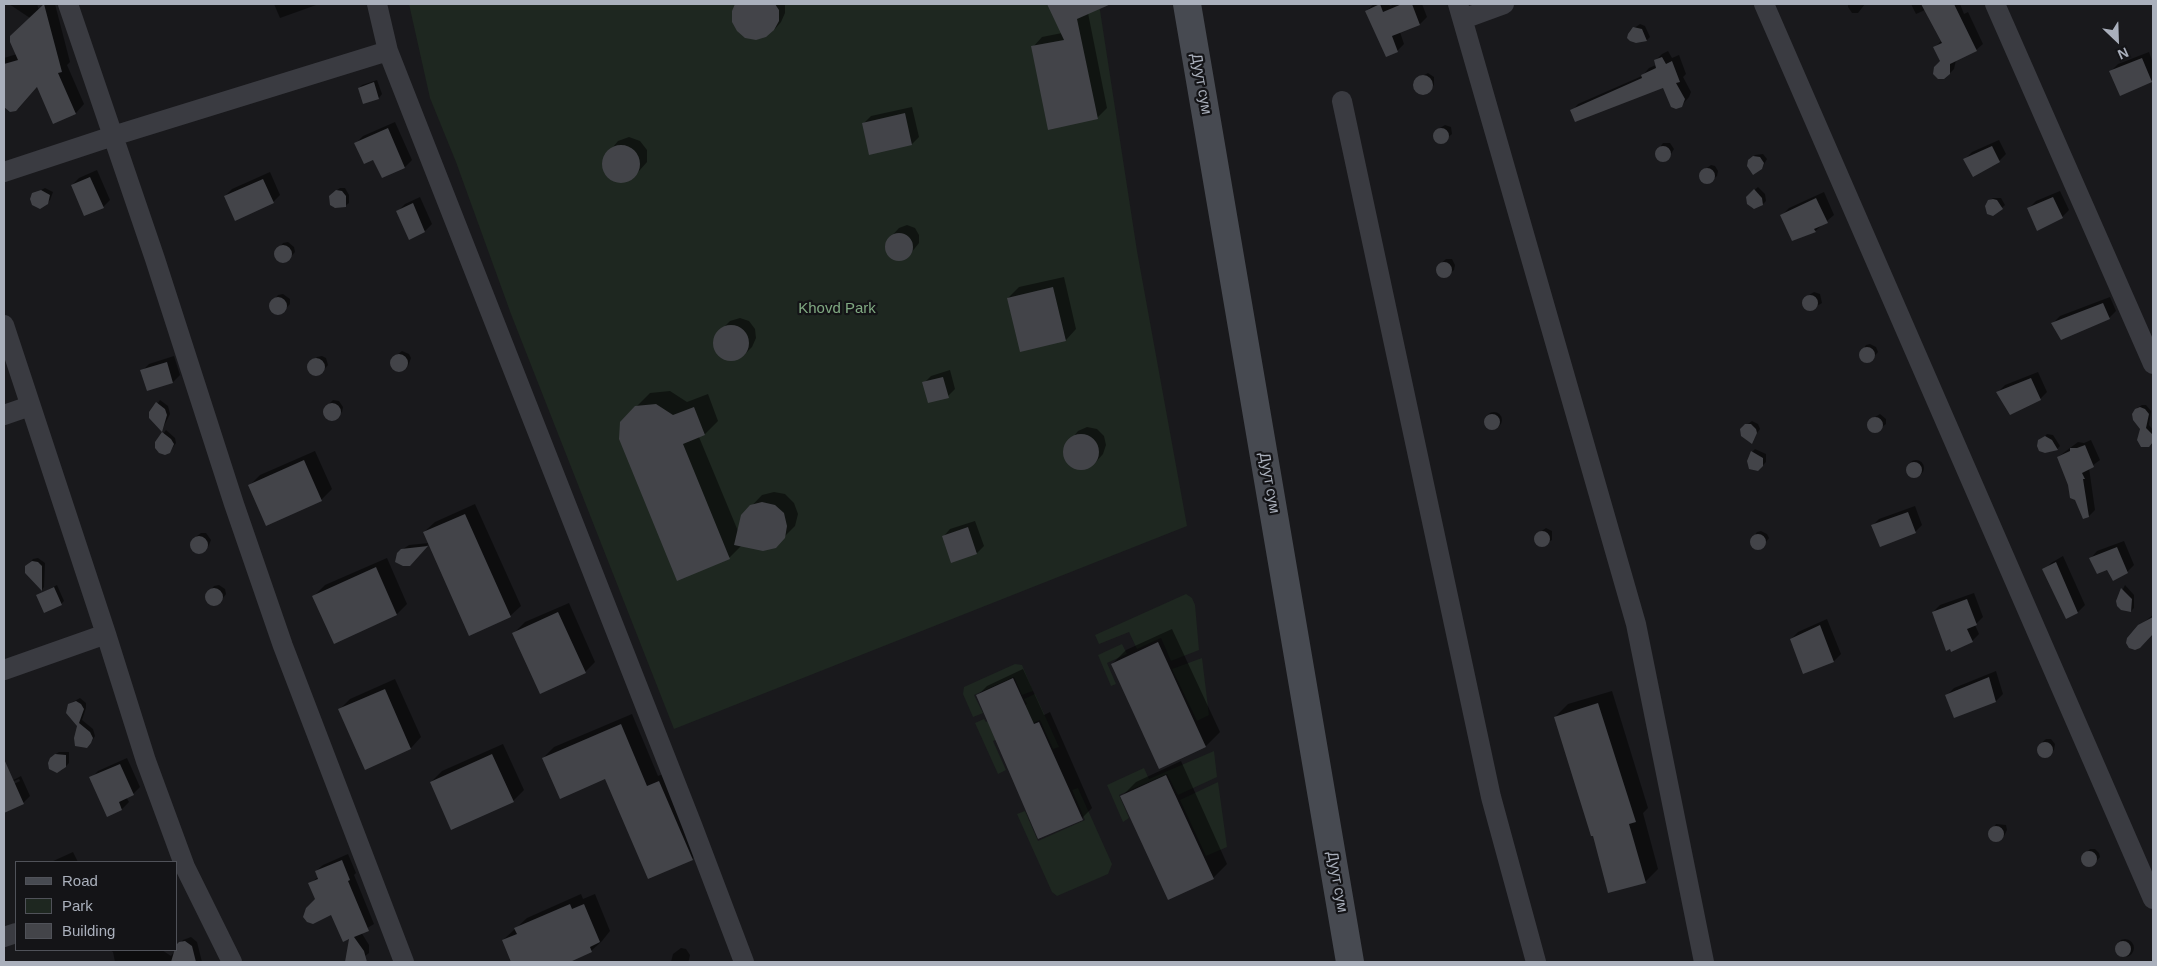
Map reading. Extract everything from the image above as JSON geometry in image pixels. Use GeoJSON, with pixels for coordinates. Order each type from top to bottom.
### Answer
{"type":"FeatureCollection","features":[{"type":"Feature","properties":{"kind":"main road","name":"Дуут сум"},"geometry":{"type":"LineString","coordinates":[[1187,4],[1350,962]]}},
{"type":"Feature","properties":{"kind":"street"},"geometry":{"type":"LineString","coordinates":[[68,4],[234,504],[280,636],[404,962]]}},
{"type":"Feature","properties":{"kind":"street"},"geometry":{"type":"LineString","coordinates":[[377,4],[388,51],[744,962]]}},
{"type":"Feature","properties":{"kind":"street"},"geometry":{"type":"LineString","coordinates":[[1504,4],[1461,12],[1636,624],[1704,962]]}},
{"type":"Feature","properties":{"kind":"street"},"geometry":{"type":"LineString","coordinates":[[1764,4],[2153,899]]}},
{"type":"Feature","properties":{"kind":"street"},"geometry":{"type":"LineString","coordinates":[[1995,4],[2153,364]]}},
{"type":"Feature","properties":{"kind":"street"},"geometry":{"type":"LineString","coordinates":[[4,172],[113,136],[388,51]]}},
{"type":"Feature","properties":{"kind":"street"},"geometry":{"type":"LineString","coordinates":[[1342,102],[1491,797],[1536,962]]}},
{"type":"Feature","properties":{"kind":"street"},"geometry":{"type":"LineString","coordinates":[[4,325],[181,869],[232,962]]}},
{"type":"Feature","properties":{"kind":"street"},"geometry":{"type":"LineString","coordinates":[[4,415],[30,406]]}},
{"type":"Feature","properties":{"kind":"street"},"geometry":{"type":"LineString","coordinates":[[4,670],[106,634]]}},
{"type":"Feature","properties":{"kind":"green space","name":"Khovd Park"},"geometry":{"type":"Polygon","coordinates":[[[409,4],[1099,4],[1137,251],[1187,526],[674,729],[511,314],[456,162],[430,98],[409,4]]]}},
{"type":"Feature","properties":{"kind":"green space"},"geometry":{"type":"Polygon","coordinates":[[[1186,594],[1192,598],[1195,605],[1199,650],[1171,661],[1161,638],[1137,649],[1129,632],[1099,644],[1095,635],[1186,594]]]}},
{"type":"Feature","properties":{"kind":"green space"},"geometry":{"type":"Polygon","coordinates":[[[1122,644],[1127,654],[1107,663],[1116,684],[1111,686],[1098,655],[1122,644]]]}},
{"type":"Feature","properties":{"kind":"green space"},"geometry":{"type":"Polygon","coordinates":[[[1202,658],[1209,715],[1197,721],[1172,669],[1202,658]]]}},
{"type":"Feature","properties":{"kind":"green space"},"geometry":{"type":"Polygon","coordinates":[[[1015,664],[1022,665],[1033,691],[1022,695],[1014,677],[974,695],[983,713],[973,717],[963,694],[964,687],[1015,664]]]}},
{"type":"Feature","properties":{"kind":"green space"},"geometry":{"type":"Polygon","coordinates":[[[1035,694],[1059,747],[1053,749],[1040,720],[993,741],[1006,770],[998,774],[975,723],[984,719],[986,722],[1027,704],[1024,699],[1035,694]]]}},
{"type":"Feature","properties":{"kind":"green space"},"geometry":{"type":"Polygon","coordinates":[[[1214,751],[1217,777],[1178,795],[1167,774],[1119,795],[1129,818],[1123,822],[1107,785],[1144,768],[1149,779],[1214,751]]]}},
{"type":"Feature","properties":{"kind":"green space"},"geometry":{"type":"Polygon","coordinates":[[[1218,782],[1227,847],[1206,856],[1180,800],[1218,782]]]}},
{"type":"Feature","properties":{"kind":"green space"},"geometry":{"type":"Polygon","coordinates":[[[1078,788],[1112,864],[1108,874],[1057,896],[1052,892],[1017,814],[1025,811],[1038,841],[1085,820],[1072,790],[1078,788]]]}},
{"type":"Feature","properties":{"kind":"building"},"geometry":{"type":"Polygon","coordinates":[[[44,4],[62,72],[58,73],[76,114],[53,124],[37,87],[16,111],[10,112],[4,107],[4,64],[18,60],[10,42],[10,36],[44,4]]]}},
{"type":"Feature","properties":{"kind":"building"},"geometry":{"type":"Polygon","coordinates":[[[735,4],[775,4],[779,10],[779,21],[774,30],[766,37],[756,40],[745,38],[737,31],[732,22],[732,11],[735,4]]]}},
{"type":"Feature","properties":{"kind":"building"},"geometry":{"type":"Polygon","coordinates":[[[1047,4],[1111,4],[1077,19],[1098,119],[1048,130],[1031,46],[1064,40],[1047,4]]]}},
{"type":"Feature","properties":{"kind":"building"},"geometry":{"type":"Polygon","coordinates":[[[1380,4],[1383,12],[1402,4],[1412,4],[1420,25],[1392,36],[1398,52],[1386,57],[1365,11],[1380,4]]]}},
{"type":"Feature","properties":{"kind":"building"},"geometry":{"type":"Polygon","coordinates":[[[1921,4],[1954,4],[1977,51],[1950,64],[1950,74],[1944,79],[1938,79],[1933,74],[1934,67],[1940,61],[1933,47],[1942,43],[1921,4]]]}},
{"type":"Feature","properties":{"kind":"building"},"geometry":{"type":"Polygon","coordinates":[[[1633,27],[1642,29],[1647,41],[1636,43],[1627,38],[1633,27]]]}},
{"type":"Feature","properties":{"kind":"building"},"geometry":{"type":"Polygon","coordinates":[[[1662,57],[1666,64],[1672,61],[1680,82],[1676,83],[1685,99],[1682,107],[1676,109],[1671,107],[1663,88],[1575,122],[1570,110],[1642,78],[1641,75],[1656,68],[1654,60],[1662,57]]]}},
{"type":"Feature","properties":{"kind":"building"},"geometry":{"type":"Polygon","coordinates":[[[2142,58],[2152,82],[2120,96],[2109,71],[2142,58]]]}},
{"type":"Feature","properties":{"kind":"building"},"geometry":{"type":"Polygon","coordinates":[[[1423,75],[1430,78],[1433,85],[1430,92],[1423,95],[1416,92],[1413,85],[1416,78],[1423,75]]]}},
{"type":"Feature","properties":{"kind":"building"},"geometry":{"type":"Polygon","coordinates":[[[374,82],[379,99],[363,104],[358,88],[374,82]]]}},
{"type":"Feature","properties":{"kind":"building"},"geometry":{"type":"Polygon","coordinates":[[[905,113],[912,145],[869,155],[862,123],[905,113]]]}},
{"type":"Feature","properties":{"kind":"building"},"geometry":{"type":"Polygon","coordinates":[[[388,128],[405,168],[382,178],[373,160],[364,164],[354,143],[388,128]]]}},
{"type":"Feature","properties":{"kind":"building"},"geometry":{"type":"Polygon","coordinates":[[[1438,128],[1444,128],[1449,133],[1447,142],[1438,144],[1433,139],[1433,133],[1438,128]]]}},
{"type":"Feature","properties":{"kind":"building"},"geometry":{"type":"Polygon","coordinates":[[[621,145],[635,150],[640,164],[635,178],[621,183],[607,178],[602,164],[607,150],[621,145]]]}},
{"type":"Feature","properties":{"kind":"building"},"geometry":{"type":"Polygon","coordinates":[[[1660,146],[1666,146],[1671,151],[1669,160],[1660,162],[1655,157],[1655,151],[1660,146]]]}},
{"type":"Feature","properties":{"kind":"building"},"geometry":{"type":"Polygon","coordinates":[[[1992,146],[2000,162],[1973,177],[1963,159],[1992,146]]]}},
{"type":"Feature","properties":{"kind":"building"},"geometry":{"type":"Polygon","coordinates":[[[1753,156],[1760,157],[1764,163],[1762,169],[1753,175],[1747,166],[1748,160],[1753,156]]]}},
{"type":"Feature","properties":{"kind":"building"},"geometry":{"type":"Polygon","coordinates":[[[1704,168],[1710,168],[1715,173],[1713,182],[1704,184],[1699,179],[1699,173],[1704,168]]]}},
{"type":"Feature","properties":{"kind":"building"},"geometry":{"type":"Polygon","coordinates":[[[90,177],[104,208],[84,216],[71,185],[90,177]]]}},
{"type":"Feature","properties":{"kind":"building"},"geometry":{"type":"Polygon","coordinates":[[[263,179],[274,203],[235,221],[224,196],[263,179]]]}},
{"type":"Feature","properties":{"kind":"building"},"geometry":{"type":"Polygon","coordinates":[[[1754,189],[1762,198],[1763,205],[1754,209],[1747,204],[1746,197],[1754,189]]]}},
{"type":"Feature","properties":{"kind":"building"},"geometry":{"type":"Polygon","coordinates":[[[41,190],[50,195],[48,204],[40,209],[32,205],[30,199],[32,193],[41,190]]]}},
{"type":"Feature","properties":{"kind":"building"},"geometry":{"type":"Polygon","coordinates":[[[336,190],[342,191],[346,196],[346,207],[335,208],[330,205],[329,196],[336,190]]]}},
{"type":"Feature","properties":{"kind":"building"},"geometry":{"type":"Polygon","coordinates":[[[2053,197],[2063,218],[2037,231],[2027,208],[2053,197]]]}},
{"type":"Feature","properties":{"kind":"building"},"geometry":{"type":"Polygon","coordinates":[[[1816,198],[1828,223],[1814,229],[1816,232],[1792,241],[1780,215],[1816,198]]]}},
{"type":"Feature","properties":{"kind":"building"},"geometry":{"type":"Polygon","coordinates":[[[1988,200],[1997,200],[2003,209],[1993,216],[1987,214],[1985,206],[1988,200]]]}},
{"type":"Feature","properties":{"kind":"building"},"geometry":{"type":"Polygon","coordinates":[[[413,203],[425,232],[409,240],[396,211],[413,203]]]}},
{"type":"Feature","properties":{"kind":"building"},"geometry":{"type":"Polygon","coordinates":[[[899,233],[909,237],[913,247],[909,257],[899,261],[889,257],[885,247],[889,237],[899,233]]]}},
{"type":"Feature","properties":{"kind":"building"},"geometry":{"type":"Polygon","coordinates":[[[279,245],[287,245],[292,250],[290,261],[279,263],[274,258],[274,250],[279,245]]]}},
{"type":"Feature","properties":{"kind":"building"},"geometry":{"type":"Polygon","coordinates":[[[1441,262],[1447,262],[1452,267],[1450,276],[1441,278],[1436,273],[1436,267],[1441,262]]]}},
{"type":"Feature","properties":{"kind":"building"},"geometry":{"type":"Polygon","coordinates":[[[1053,287],[1066,341],[1020,352],[1007,298],[1053,287]]]}},
{"type":"Feature","properties":{"kind":"building"},"geometry":{"type":"Polygon","coordinates":[[[1807,295],[1813,295],[1818,300],[1816,309],[1807,311],[1802,306],[1802,300],[1807,295]]]}},
{"type":"Feature","properties":{"kind":"building"},"geometry":{"type":"Polygon","coordinates":[[[274,297],[282,297],[287,302],[285,313],[274,315],[269,310],[269,302],[274,297]]]}},
{"type":"Feature","properties":{"kind":"building"},"geometry":{"type":"Polygon","coordinates":[[[2103,303],[2110,319],[2061,340],[2051,323],[2103,303]]]}},
{"type":"Feature","properties":{"kind":"building"},"geometry":{"type":"Polygon","coordinates":[[[731,325],[738,326],[744,330],[748,336],[748,350],[744,356],[738,360],[731,361],[724,360],[718,356],[714,350],[713,343],[714,336],[718,330],[724,326],[731,325]]]}},
{"type":"Feature","properties":{"kind":"building"},"geometry":{"type":"Polygon","coordinates":[[[1864,347],[1870,347],[1875,352],[1873,361],[1864,363],[1859,358],[1859,352],[1864,347]]]}},
{"type":"Feature","properties":{"kind":"building"},"geometry":{"type":"Polygon","coordinates":[[[395,354],[403,354],[408,359],[406,370],[395,372],[390,367],[390,359],[395,354]]]}},
{"type":"Feature","properties":{"kind":"building"},"geometry":{"type":"Polygon","coordinates":[[[312,358],[320,358],[325,363],[323,374],[312,376],[307,371],[307,363],[312,358]]]}},
{"type":"Feature","properties":{"kind":"building"},"geometry":{"type":"Polygon","coordinates":[[[167,362],[173,383],[147,391],[140,370],[167,362]]]}},
{"type":"Feature","properties":{"kind":"building"},"geometry":{"type":"Polygon","coordinates":[[[943,377],[949,398],[928,403],[922,382],[943,377]]]}},
{"type":"Feature","properties":{"kind":"building"},"geometry":{"type":"Polygon","coordinates":[[[2031,378],[2041,400],[2010,415],[1996,392],[2031,378]]]}},
{"type":"Feature","properties":{"kind":"building"},"geometry":{"type":"Polygon","coordinates":[[[156,402],[165,409],[167,415],[162,432],[149,418],[149,412],[156,402]]]}},
{"type":"Feature","properties":{"kind":"building"},"geometry":{"type":"Polygon","coordinates":[[[328,403],[336,403],[341,408],[339,419],[328,421],[323,416],[323,408],[328,403]]]}},
{"type":"Feature","properties":{"kind":"building"},"geometry":{"type":"Polygon","coordinates":[[[656,404],[673,415],[694,407],[705,435],[683,444],[730,559],[677,581],[619,439],[620,422],[635,406],[656,404]]]}},
{"type":"Feature","properties":{"kind":"building"},"geometry":{"type":"Polygon","coordinates":[[[2140,407],[2149,414],[2146,428],[2153,435],[2153,442],[2149,447],[2141,447],[2137,440],[2140,429],[2133,420],[2132,414],[2135,409],[2140,407]]]}},
{"type":"Feature","properties":{"kind":"building"},"geometry":{"type":"Polygon","coordinates":[[[1489,414],[1495,414],[1500,419],[1498,428],[1489,430],[1484,425],[1484,419],[1489,414]]]}},
{"type":"Feature","properties":{"kind":"building"},"geometry":{"type":"Polygon","coordinates":[[[1872,417],[1878,417],[1883,422],[1881,431],[1872,433],[1867,428],[1867,422],[1872,417]]]}},
{"type":"Feature","properties":{"kind":"building"},"geometry":{"type":"Polygon","coordinates":[[[1745,424],[1751,424],[1756,429],[1757,433],[1752,444],[1741,436],[1740,429],[1745,424]]]}},
{"type":"Feature","properties":{"kind":"building"},"geometry":{"type":"Polygon","coordinates":[[[162,432],[174,444],[170,453],[165,455],[159,453],[155,448],[155,442],[162,432]]]}},
{"type":"Feature","properties":{"kind":"building"},"geometry":{"type":"Polygon","coordinates":[[[1081,434],[1088,435],[1094,439],[1098,445],[1098,459],[1094,465],[1088,469],[1081,470],[1074,469],[1068,465],[1064,459],[1063,452],[1064,445],[1068,439],[1074,435],[1081,434]]]}},
{"type":"Feature","properties":{"kind":"building"},"geometry":{"type":"Polygon","coordinates":[[[2045,436],[2052,440],[2058,450],[2045,453],[2039,451],[2037,446],[2038,440],[2045,436]]]}},
{"type":"Feature","properties":{"kind":"building"},"geometry":{"type":"Polygon","coordinates":[[[2085,445],[2094,467],[2082,473],[2085,479],[2083,479],[2089,517],[2083,519],[2075,500],[2070,498],[2068,485],[2057,457],[2070,451],[2070,448],[2085,445]]]}},
{"type":"Feature","properties":{"kind":"building"},"geometry":{"type":"Polygon","coordinates":[[[1751,451],[1763,458],[1763,466],[1758,471],[1749,469],[1747,461],[1751,451]]]}},
{"type":"Feature","properties":{"kind":"building"},"geometry":{"type":"Polygon","coordinates":[[[304,460],[322,501],[266,526],[248,485],[304,460]]]}},
{"type":"Feature","properties":{"kind":"building"},"geometry":{"type":"Polygon","coordinates":[[[1911,462],[1917,462],[1922,467],[1920,476],[1911,478],[1906,473],[1906,467],[1911,462]]]}},
{"type":"Feature","properties":{"kind":"building"},"geometry":{"type":"Polygon","coordinates":[[[762,502],[775,505],[784,513],[787,526],[785,538],[776,548],[763,551],[734,545],[741,515],[750,505],[762,502]]]}},
{"type":"Feature","properties":{"kind":"building"},"geometry":{"type":"Polygon","coordinates":[[[1908,512],[1916,533],[1880,547],[1871,525],[1908,512]]]}},
{"type":"Feature","properties":{"kind":"building"},"geometry":{"type":"Polygon","coordinates":[[[465,514],[511,617],[469,636],[423,532],[465,514]]]}},
{"type":"Feature","properties":{"kind":"building"},"geometry":{"type":"Polygon","coordinates":[[[968,527],[977,554],[951,563],[942,536],[968,527]]]}},
{"type":"Feature","properties":{"kind":"building"},"geometry":{"type":"Polygon","coordinates":[[[1539,531],[1545,531],[1550,536],[1548,545],[1539,547],[1534,542],[1534,536],[1539,531]]]}},
{"type":"Feature","properties":{"kind":"building"},"geometry":{"type":"Polygon","coordinates":[[[1755,534],[1761,534],[1766,539],[1764,548],[1755,550],[1750,545],[1750,539],[1755,534]]]}},
{"type":"Feature","properties":{"kind":"building"},"geometry":{"type":"Polygon","coordinates":[[[195,536],[203,536],[208,541],[206,552],[195,554],[190,549],[190,541],[195,536]]]}},
{"type":"Feature","properties":{"kind":"building"},"geometry":{"type":"Polygon","coordinates":[[[428,546],[410,566],[403,566],[395,562],[397,553],[401,549],[428,546]]]}},
{"type":"Feature","properties":{"kind":"building"},"geometry":{"type":"Polygon","coordinates":[[[2117,547],[2128,573],[2113,581],[2107,570],[2097,574],[2089,558],[2117,547]]]}},
{"type":"Feature","properties":{"kind":"building"},"geometry":{"type":"Polygon","coordinates":[[[32,561],[38,562],[42,566],[42,591],[25,573],[25,566],[32,561]]]}},
{"type":"Feature","properties":{"kind":"building"},"geometry":{"type":"Polygon","coordinates":[[[2056,562],[2078,613],[2066,619],[2042,569],[2056,562]]]}},
{"type":"Feature","properties":{"kind":"building"},"geometry":{"type":"Polygon","coordinates":[[[376,567],[397,615],[334,644],[312,596],[376,567]]]}},
{"type":"Feature","properties":{"kind":"building"},"geometry":{"type":"Polygon","coordinates":[[[54,587],[62,605],[44,613],[36,595],[54,587]]]}},
{"type":"Feature","properties":{"kind":"building"},"geometry":{"type":"Polygon","coordinates":[[[210,588],[218,588],[223,593],[221,604],[210,606],[205,601],[205,593],[210,588]]]}},
{"type":"Feature","properties":{"kind":"building"},"geometry":{"type":"Polygon","coordinates":[[[2121,588],[2132,599],[2131,612],[2121,610],[2117,606],[2116,601],[2121,588]]]}},
{"type":"Feature","properties":{"kind":"building"},"geometry":{"type":"Polygon","coordinates":[[[1967,599],[1977,625],[1967,629],[1973,642],[1951,652],[1950,649],[1946,651],[1932,612],[1967,599]]]}},
{"type":"Feature","properties":{"kind":"building"},"geometry":{"type":"Polygon","coordinates":[[[558,612],[586,673],[540,694],[512,633],[558,612]]]}},
{"type":"Feature","properties":{"kind":"building"},"geometry":{"type":"Polygon","coordinates":[[[2153,617],[2153,634],[2140,648],[2135,650],[2129,648],[2126,643],[2127,638],[2138,625],[2153,617]]]}},
{"type":"Feature","properties":{"kind":"building"},"geometry":{"type":"Polygon","coordinates":[[[1820,625],[1834,662],[1803,674],[1790,639],[1820,625]]]}},
{"type":"Feature","properties":{"kind":"building"},"geometry":{"type":"Polygon","coordinates":[[[1158,642],[1206,747],[1159,769],[1111,664],[1158,642]]]}},
{"type":"Feature","properties":{"kind":"building"},"geometry":{"type":"Polygon","coordinates":[[[1989,677],[1996,702],[1954,718],[1945,695],[1989,677]]]}},
{"type":"Feature","properties":{"kind":"building"},"geometry":{"type":"Polygon","coordinates":[[[1013,678],[1034,724],[1039,722],[1083,820],[1038,839],[976,695],[1013,678]]]}},
{"type":"Feature","properties":{"kind":"building"},"geometry":{"type":"Polygon","coordinates":[[[385,689],[411,749],[365,770],[338,709],[385,689]]]}},
{"type":"Feature","properties":{"kind":"building"},"geometry":{"type":"Polygon","coordinates":[[[76,701],[84,709],[79,723],[90,732],[93,738],[87,748],[75,746],[74,738],[77,726],[66,713],[68,704],[76,701]]]}},
{"type":"Feature","properties":{"kind":"building"},"geometry":{"type":"Polygon","coordinates":[[[1598,703],[1636,822],[1629,824],[1646,883],[1608,893],[1593,836],[1591,836],[1554,717],[1598,703]]]}},
{"type":"Feature","properties":{"kind":"building"},"geometry":{"type":"Polygon","coordinates":[[[621,724],[647,786],[659,781],[693,860],[648,879],[605,779],[560,799],[542,758],[621,724]]]}},
{"type":"Feature","properties":{"kind":"building"},"geometry":{"type":"Polygon","coordinates":[[[2042,742],[2048,742],[2053,747],[2051,756],[2042,758],[2037,753],[2037,747],[2042,742]]]}},
{"type":"Feature","properties":{"kind":"building"},"geometry":{"type":"Polygon","coordinates":[[[55,754],[66,755],[66,767],[57,773],[49,769],[48,763],[55,754]]]}},
{"type":"Feature","properties":{"kind":"building"},"geometry":{"type":"Polygon","coordinates":[[[492,754],[514,802],[451,830],[430,782],[492,754]]]}},
{"type":"Feature","properties":{"kind":"building"},"geometry":{"type":"Polygon","coordinates":[[[4,759],[24,804],[4,813],[4,759]]]}},
{"type":"Feature","properties":{"kind":"building"},"geometry":{"type":"Polygon","coordinates":[[[120,764],[134,795],[119,802],[122,810],[107,817],[89,777],[120,764]]]}},
{"type":"Feature","properties":{"kind":"building"},"geometry":{"type":"Polygon","coordinates":[[[1166,775],[1214,879],[1168,900],[1120,796],[1166,775]]]}},
{"type":"Feature","properties":{"kind":"building"},"geometry":{"type":"Polygon","coordinates":[[[1993,826],[1999,826],[2004,831],[2002,840],[1993,842],[1988,837],[1988,831],[1993,826]]]}},
{"type":"Feature","properties":{"kind":"building"},"geometry":{"type":"Polygon","coordinates":[[[2086,851],[2092,851],[2097,856],[2095,865],[2086,867],[2081,862],[2081,856],[2086,851]]]}},
{"type":"Feature","properties":{"kind":"building"},"geometry":{"type":"Polygon","coordinates":[[[342,860],[350,880],[348,881],[369,931],[354,937],[364,951],[367,962],[345,962],[349,939],[343,942],[331,915],[313,924],[307,922],[303,917],[306,908],[315,899],[308,883],[318,879],[315,871],[342,860]]]}},
{"type":"Feature","properties":{"kind":"building"},"geometry":{"type":"Polygon","coordinates":[[[570,904],[572,909],[584,904],[600,942],[590,947],[592,952],[570,962],[511,962],[502,940],[517,934],[514,928],[570,904]]]}},
{"type":"Feature","properties":{"kind":"building"},"geometry":{"type":"Polygon","coordinates":[[[185,941],[192,946],[196,962],[171,962],[174,951],[178,951],[179,942],[185,941]]]}},
{"type":"Feature","properties":{"kind":"building"},"geometry":{"type":"Polygon","coordinates":[[[2120,941],[2126,941],[2131,946],[2129,955],[2120,957],[2115,952],[2115,946],[2120,941]]]}}]}
